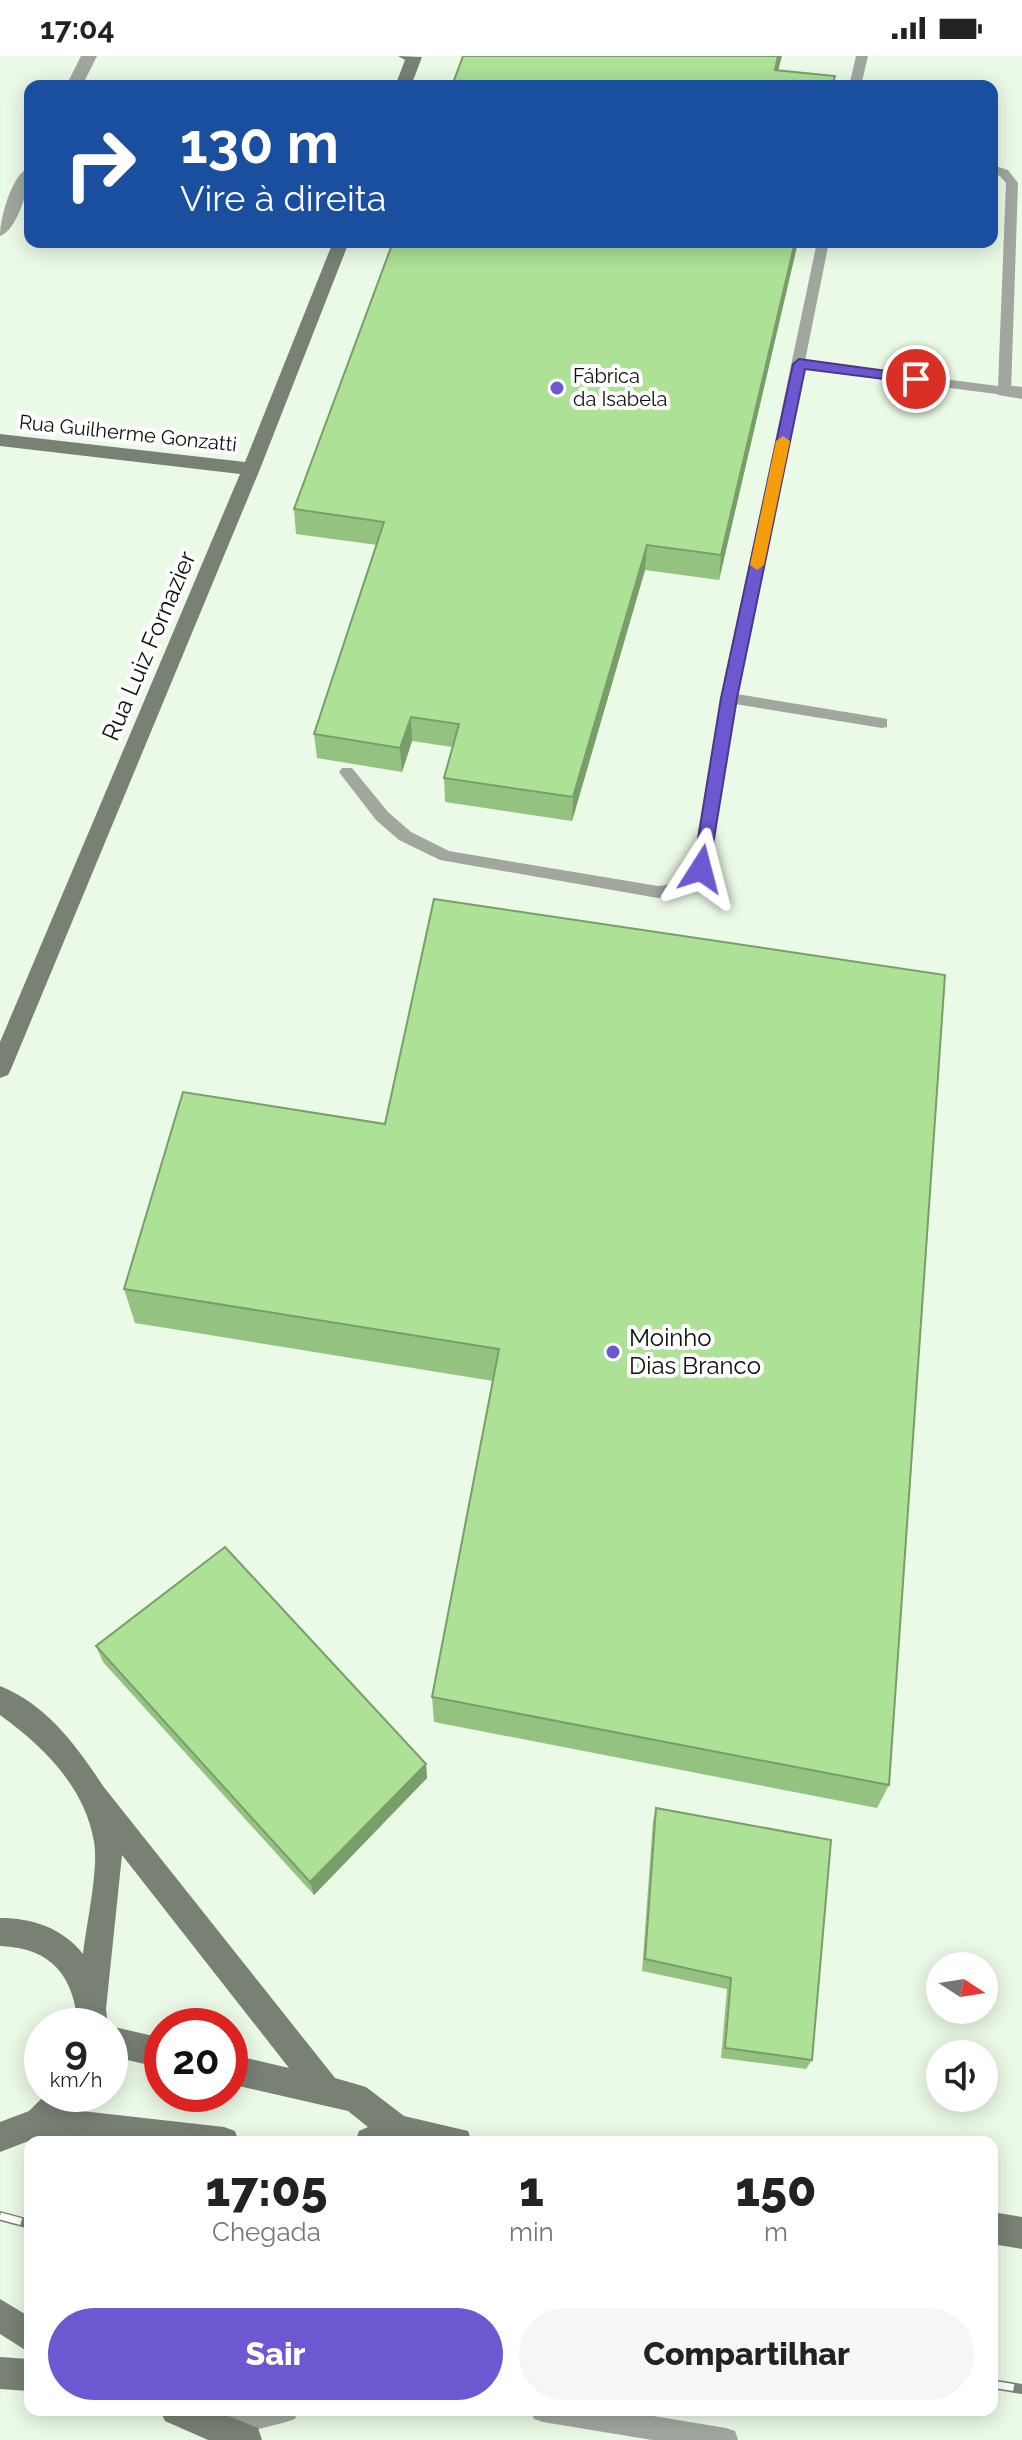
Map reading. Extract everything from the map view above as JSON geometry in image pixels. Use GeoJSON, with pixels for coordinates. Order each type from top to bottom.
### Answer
{"type":"FeatureCollection","features":[{"type":"Feature","properties":{"kind":"street"},"geometry":{"type":"LineString","coordinates":[[77,80],[89,56]]}},
{"type":"Feature","properties":{"kind":"street"},"geometry":{"type":"LineString","coordinates":[[405,80],[414,56],[406,56]]}},
{"type":"Feature","properties":{"kind":"street"},"geometry":{"type":"LineString","coordinates":[[0,231],[24,184]]}},
{"type":"Feature","properties":{"kind":"street","name":"Rua Luiz Fornazier"},"geometry":{"type":"LineString","coordinates":[[0,1069],[251,469],[339,248]]}},
{"type":"Feature","properties":{"kind":"street","name":"Rua Guilherme Gonzatti"},"geometry":{"type":"LineString","coordinates":[[0,440],[251,469]]}},
{"type":"Feature","properties":{"kind":"street"},"geometry":{"type":"LineString","coordinates":[[0,1699],[35,1724],[67,1755],[93,1796],[326,2091]]}},
{"type":"Feature","properties":{"kind":"street"},"geometry":{"type":"LineString","coordinates":[[93,1796],[109,1844],[94,2008]]}},
{"type":"Feature","properties":{"kind":"street"},"geometry":{"type":"LineString","coordinates":[[0,1932],[40,1937],[64,1952],[83,1975],[91,2008]]}},
{"type":"Feature","properties":{"kind":"street"},"geometry":{"type":"LineString","coordinates":[[248,2073],[355,2098],[384,2136]]}},
{"type":"Feature","properties":{"kind":"street"},"geometry":{"type":"LineString","coordinates":[[0,2137],[39,2122],[49,2112]]}},
{"type":"Feature","properties":{"kind":"street"},"geometry":{"type":"LineString","coordinates":[[39,2122],[168,2136]]}},
{"type":"Feature","properties":{"kind":"street"},"geometry":{"type":"LineString","coordinates":[[998,2229],[1022,2233]]}},
{"type":"Feature","properties":{"kind":"street"},"geometry":{"type":"LineString","coordinates":[[0,2315],[24,2333]]}},
{"type":"Feature","properties":{"kind":"street"},"geometry":{"type":"LineString","coordinates":[[0,2373],[24,2375]]}},
{"type":"Feature","properties":{"kind":"street"},"geometry":{"type":"LineString","coordinates":[[187,2416],[225,2436]]}},
{"type":"Feature","properties":{"kind":"lane"},"geometry":{"type":"LineString","coordinates":[[856,80],[862,56]]}},
{"type":"Feature","properties":{"kind":"lane"},"geometry":{"type":"LineString","coordinates":[[799,364],[1013,392],[1012,183],[998,171]]}},
{"type":"Feature","properties":{"kind":"lane"},"geometry":{"type":"LineString","coordinates":[[347,772],[382,816],[405,836],[446,856],[658,892],[676,891],[691,883],[701,869],[729,698],[822,248]]}},
{"type":"Feature","properties":{"kind":"lane"},"geometry":{"type":"LineString","coordinates":[[729,698],[882,723]]}},
{"type":"Feature","properties":{"kind":"lane"},"geometry":{"type":"LineString","coordinates":[[225,2436],[272,2416]]}},
{"type":"Feature","properties":{"kind":"lane"},"geometry":{"type":"LineString","coordinates":[[580,2416],[726,2440]]}},
{"type":"Feature","properties":{"kind":"building"},"geometry":{"type":"Polygon","coordinates":[[[463,56],[778,56],[775,70],[835,76],[834,80],[454,80],[463,56]]]}},
{"type":"Feature","properties":{"kind":"building","name":"Fábrica da Isabela"},"geometry":{"type":"Polygon","coordinates":[[[391,248],[794,248],[721,555],[647,545],[573,797],[444,778],[459,724],[411,717],[400,748],[314,734],[384,522],[294,509],[391,248]]]}},
{"type":"Feature","properties":{"kind":"building","name":"Moinho Dias Branco"},"geometry":{"type":"Polygon","coordinates":[[[434,899],[945,975],[889,1785],[432,1697],[499,1349],[124,1289],[183,1092],[385,1124],[434,899]]]}},
{"type":"Feature","properties":{"kind":"building"},"geometry":{"type":"Polygon","coordinates":[[[225,1547],[426,1764],[310,1882],[96,1646],[225,1547]]]}},
{"type":"Feature","properties":{"kind":"building"},"geometry":{"type":"Polygon","coordinates":[[[656,1808],[831,1840],[812,2060],[725,2048],[731,1978],[645,1959],[656,1808]]]}},
{"type":"Feature","properties":{"kind":"railway"},"geometry":{"type":"LineString","coordinates":[[0,2216],[24,2222]]}},
{"type":"Feature","properties":{"kind":"railway"},"geometry":{"type":"LineString","coordinates":[[998,2385],[1022,2389]]}},
{"type":"Feature","properties":{"kind":"slow traffic"},"geometry":{"type":"LineString","coordinates":[[757,565],[783,441]]}},
{"type":"Feature","properties":{"kind":"place","name":"Fábrica da Isabela"},"geometry":{"type":"Point","coordinates":[557,388]}},
{"type":"Feature","properties":{"kind":"place","name":"Moinho Dias Branco"},"geometry":{"type":"Point","coordinates":[613,1352]}},
{"type":"Feature","properties":{"kind":"route"},"geometry":{"type":"LineString","coordinates":[[701,869],[729,698],[799,364],[916,379]]}}]}
